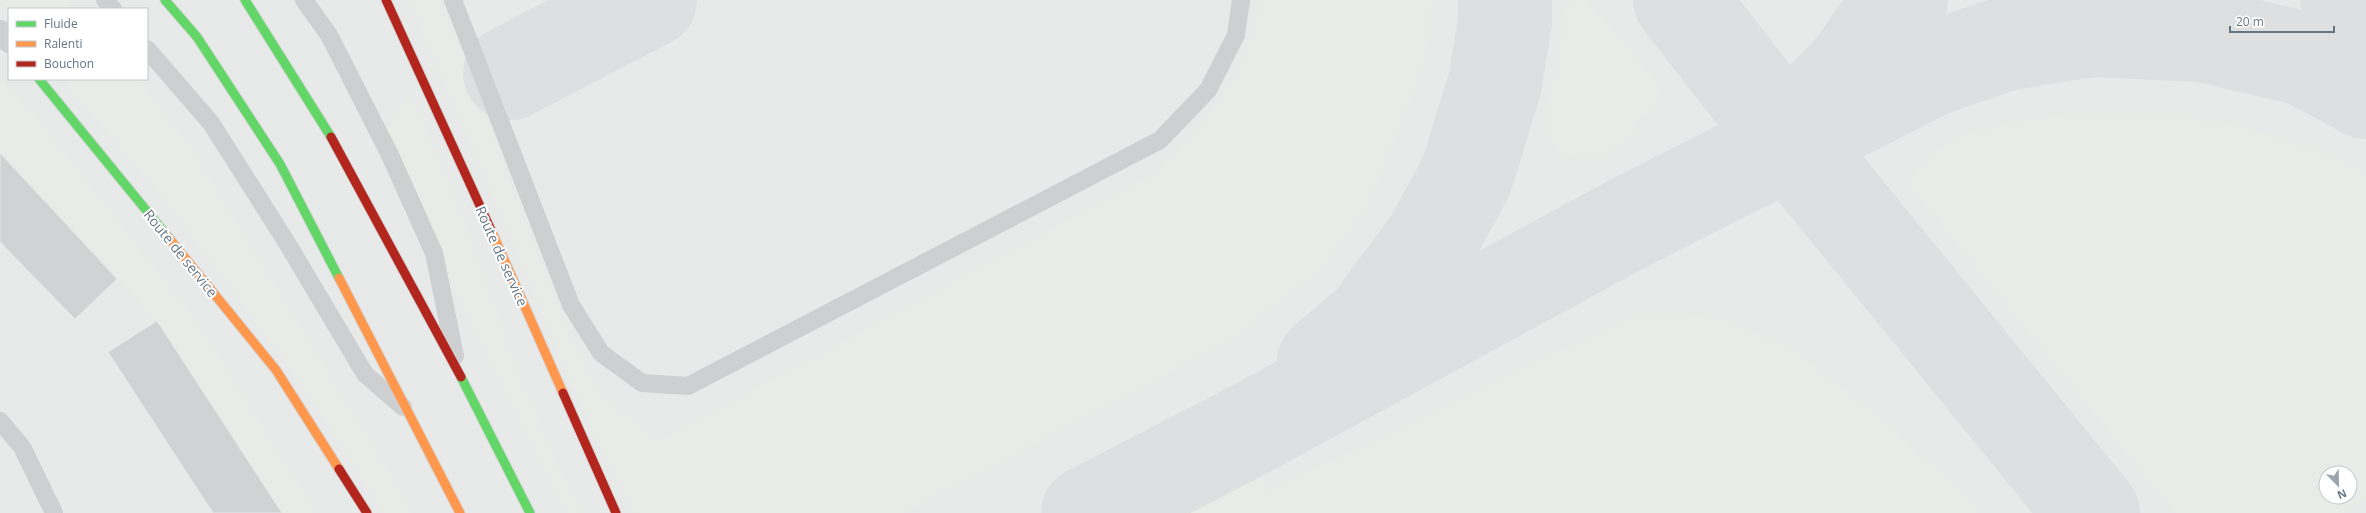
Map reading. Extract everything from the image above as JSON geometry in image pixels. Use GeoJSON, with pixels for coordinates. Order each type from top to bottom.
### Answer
{"type":"FeatureCollection","features":[{"type":"Feature","properties":{"kind":"main road"},"geometry":{"type":"LineString","coordinates":[[165,0],[197,38],[280,164],[460,513]]}},
{"type":"Feature","properties":{"kind":"main road"},"geometry":{"type":"LineString","coordinates":[[244,0],[326,127],[458,371],[530,513]]}},
{"type":"Feature","properties":{"kind":"main road","name":"Route de service"},"geometry":{"type":"LineString","coordinates":[[386,0],[404,42],[436,106],[616,513]]}},
{"type":"Feature","properties":{"kind":"main road","name":"Route de service"},"geometry":{"type":"LineString","coordinates":[[40,80],[276,370],[367,513]]}},
{"type":"Feature","properties":{"kind":"street"},"geometry":{"type":"LineString","coordinates":[[0,31],[8,41]]}},
{"type":"Feature","properties":{"kind":"lane"},"geometry":{"type":"LineString","coordinates":[[105,0],[112,8]]}},
{"type":"Feature","properties":{"kind":"lane"},"geometry":{"type":"LineString","coordinates":[[304,0],[329,35],[389,153],[434,253],[458,371]]}},
{"type":"Feature","properties":{"kind":"lane"},"geometry":{"type":"LineString","coordinates":[[395,0],[404,42]]}},
{"type":"Feature","properties":{"kind":"lane"},"geometry":{"type":"LineString","coordinates":[[453,0],[571,305],[600,353],[642,383],[688,386],[1160,140],[1208,90],[1236,35],[1241,0]]}},
{"type":"Feature","properties":{"kind":"lane"},"geometry":{"type":"LineString","coordinates":[[148,50],[211,123],[287,243],[364,374],[408,412]]}},
{"type":"Feature","properties":{"kind":"lane"},"geometry":{"type":"LineString","coordinates":[[0,421],[22,448],[54,513]]}},
{"type":"Feature","properties":{"kind":"shaded area"},"geometry":{"type":"Polygon","coordinates":[[[0,0],[2366,0],[2366,513],[0,513],[0,0]]]}},
{"type":"Feature","properties":{"kind":"shaded area"},"geometry":{"type":"Polygon","coordinates":[[[0,0],[66,0],[74,8],[8,8],[8,12],[0,0]]]}},
{"type":"Feature","properties":{"kind":"shaded area"},"geometry":{"type":"Polygon","coordinates":[[[410,0],[441,0],[572,342],[598,393],[659,442],[1149,177],[1194,135],[1238,73],[1262,0],[1432,0],[1423,68],[1367,208],[1322,268],[1232,339],[903,513],[634,513],[581,403],[410,0]]]}},
{"type":"Feature","properties":{"kind":"shaded area"},"geometry":{"type":"Polygon","coordinates":[[[1587,0],[1648,71],[1658,88],[1660,102],[1633,124],[1638,136],[1595,160],[1580,152],[1564,158],[1545,131],[1566,6],[1587,0]]]}},
{"type":"Feature","properties":{"kind":"shaded area"},"geometry":{"type":"Polygon","coordinates":[[[0,76],[24,102],[195,319],[316,513],[282,513],[157,321],[0,153],[0,76]]]}},
{"type":"Feature","properties":{"kind":"shaded area"},"geometry":{"type":"Polygon","coordinates":[[[63,80],[137,80],[188,143],[387,469],[411,513],[383,513],[313,399],[162,196],[63,80]]]}},
{"type":"Feature","properties":{"kind":"shaded area"},"geometry":{"type":"Polygon","coordinates":[[[408,91],[455,196],[518,371],[553,457],[582,513],[565,513],[382,139],[408,91]]]}},
{"type":"Feature","properties":{"kind":"shaded area"},"geometry":{"type":"Polygon","coordinates":[[[2091,115],[2168,115],[2243,128],[2344,160],[2366,177],[2366,500],[2358,505],[2358,465],[2318,465],[2318,505],[2357,505],[2343,513],[2175,513],[1906,180],[1951,140],[2024,120],[2091,115]]]}},
{"type":"Feature","properties":{"kind":"shaded area"},"geometry":{"type":"Polygon","coordinates":[[[1640,315],[1721,319],[1791,349],[1881,419],[1959,489],[1981,513],[1115,513],[1204,453],[1260,477],[1267,493],[1554,354],[1640,315]]]}},
{"type":"Feature","properties":{"kind":"building"},"geometry":{"type":"Polygon","coordinates":[[[0,153],[117,279],[75,319],[0,242],[0,153]]]}},
{"type":"Feature","properties":{"kind":"building"},"geometry":{"type":"Polygon","coordinates":[[[157,321],[282,513],[213,513],[108,352],[157,321]]]}},
{"type":"Feature","properties":{"kind":"taxiway"},"geometry":{"type":"LineString","coordinates":[[510,73],[650,0]]}},
{"type":"Feature","properties":{"kind":"taxiway"},"geometry":{"type":"LineString","coordinates":[[1324,362],[1371,322],[1431,241],[1466,177],[1495,83],[1505,21],[1505,0]]}},
{"type":"Feature","properties":{"kind":"taxiway"},"geometry":{"type":"LineString","coordinates":[[1680,0],[1790,141],[2093,513]]}},
{"type":"Feature","properties":{"kind":"taxiway"},"geometry":{"type":"LineString","coordinates":[[1805,117],[1851,70],[1901,0]]}},
{"type":"Feature","properties":{"kind":"taxiway"},"geometry":{"type":"LineString","coordinates":[[2347,0],[2366,23]]}},
{"type":"Feature","properties":{"kind":"taxiway"},"geometry":{"type":"LineString","coordinates":[[1088,513],[1241,434],[1629,223],[1932,69],[2004,44],[2090,30],[2203,35],[2305,59],[2366,92]]}},
{"type":"Feature","properties":{"kind":"traffic: fast"},"geometry":{"type":"LineString","coordinates":[[165,0],[197,37],[280,164],[339,278]]}},
{"type":"Feature","properties":{"kind":"traffic: fast"},"geometry":{"type":"LineString","coordinates":[[245,0],[331,137]]}},
{"type":"Feature","properties":{"kind":"traffic: fast"},"geometry":{"type":"LineString","coordinates":[[40,80],[168,237]]}},
{"type":"Feature","properties":{"kind":"traffic: fast"},"geometry":{"type":"LineString","coordinates":[[461,377],[530,513]]}},
{"type":"Feature","properties":{"kind":"traffic: slow"},"geometry":{"type":"LineString","coordinates":[[491,230],[563,393]]}},
{"type":"Feature","properties":{"kind":"traffic: slow"},"geometry":{"type":"LineString","coordinates":[[168,237],[276,370],[339,469]]}},
{"type":"Feature","properties":{"kind":"traffic: slow"},"geometry":{"type":"LineString","coordinates":[[339,278],[460,513]]}},
{"type":"Feature","properties":{"kind":"traffic: jam"},"geometry":{"type":"LineString","coordinates":[[386,0],[491,230]]}},
{"type":"Feature","properties":{"kind":"traffic: jam"},"geometry":{"type":"LineString","coordinates":[[331,137],[461,377]]}},
{"type":"Feature","properties":{"kind":"traffic: jam"},"geometry":{"type":"LineString","coordinates":[[563,393],[616,513]]}},
{"type":"Feature","properties":{"kind":"traffic: jam"},"geometry":{"type":"LineString","coordinates":[[339,469],[367,513]]}}]}
